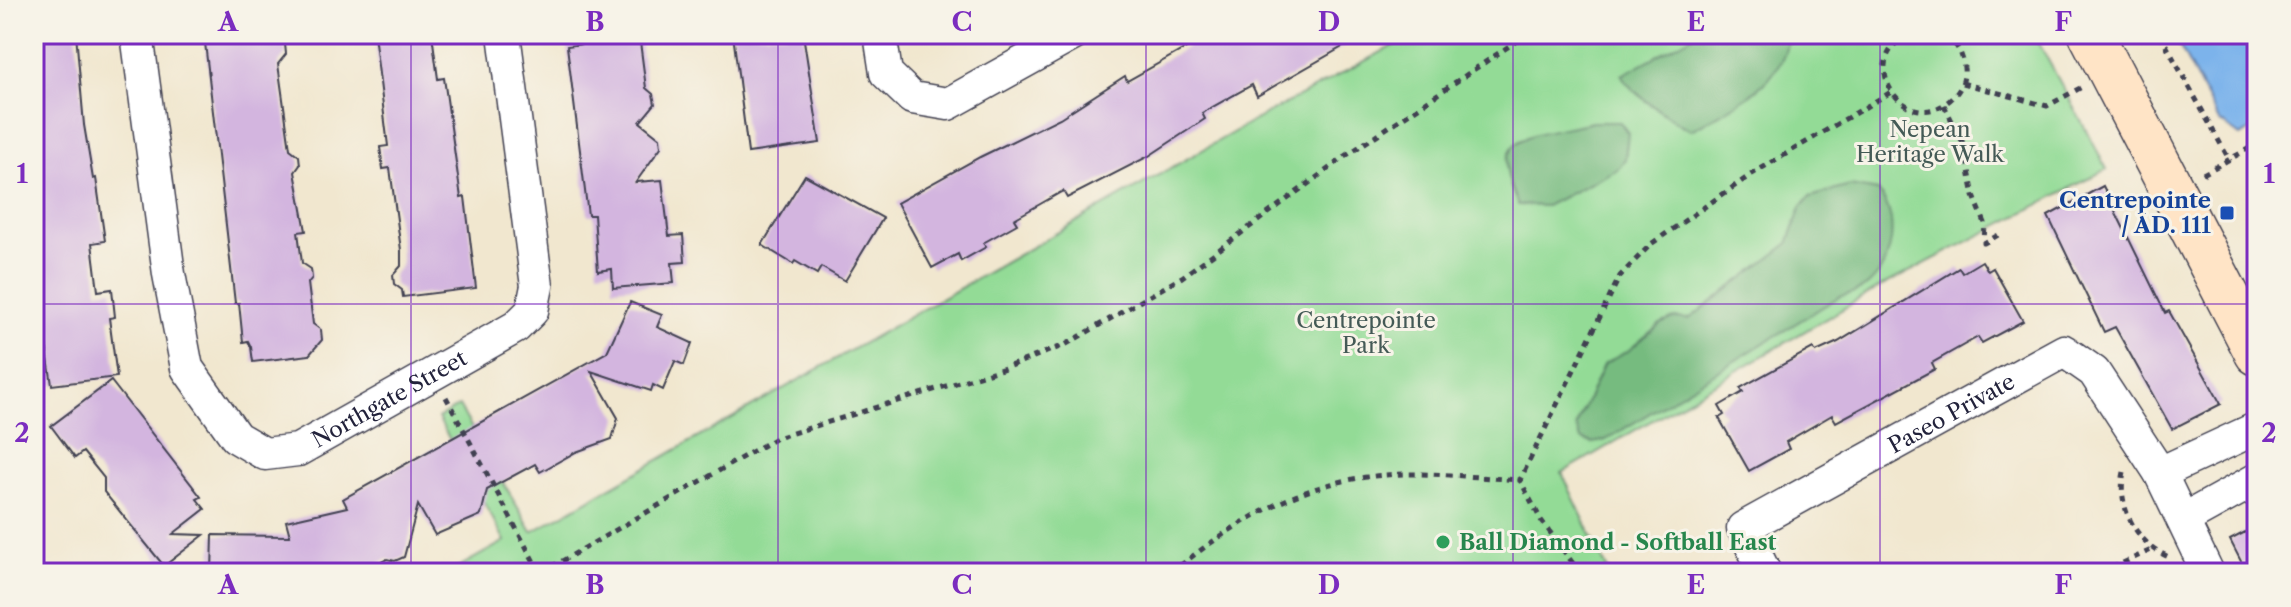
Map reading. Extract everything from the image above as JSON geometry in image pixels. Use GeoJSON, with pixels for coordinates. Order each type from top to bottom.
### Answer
{"type":"FeatureCollection","features":[{"type":"Feature","properties":{"kind":"street","name":"Northgate Street"},"geometry":{"type":"LineString","coordinates":[[137,34],[169,274],[187,368],[236,437],[265,454],[298,450],[516,327],[532,311],[537,286],[504,34]]}},
{"type":"Feature","properties":{"kind":"street"},"geometry":{"type":"LineString","coordinates":[[880,34],[886,73],[912,98],[948,104],[1074,34]]}},
{"type":"Feature","properties":{"kind":"street"},"geometry":{"type":"LineString","coordinates":[[2091,34],[2257,353]]}},
{"type":"Feature","properties":{"kind":"street","name":"Paseo Private"},"geometry":{"type":"LineString","coordinates":[[1765,573],[1743,528],[2064,351],[2094,372],[2160,473],[2208,573]]}},
{"type":"Feature","properties":{"kind":"street"},"geometry":{"type":"LineString","coordinates":[[2160,473],[2257,428]]}},
{"type":"Feature","properties":{"kind":"street"},"geometry":{"type":"LineString","coordinates":[[2183,520],[2257,479]]}},
{"type":"Feature","properties":{"kind":"path"},"geometry":{"type":"LineString","coordinates":[[434,373],[540,573],[776,438],[1002,369],[1065,345],[1182,277],[1347,155],[1527,34]]}},
{"type":"Feature","properties":{"kind":"path"},"geometry":{"type":"LineString","coordinates":[[1908,34],[1892,46],[1885,60],[1885,77],[1891,92],[1902,104],[1917,110],[1944,105],[1960,90],[1964,61],[1958,47],[1941,34]]}},
{"type":"Feature","properties":{"kind":"path"},"geometry":{"type":"LineString","coordinates":[[2160,34],[2230,161]]}},
{"type":"Feature","properties":{"kind":"path"},"geometry":{"type":"LineString","coordinates":[[1962,83],[2047,106],[2111,71]]}},
{"type":"Feature","properties":{"kind":"path"},"geometry":{"type":"LineString","coordinates":[[1520,480],[1620,276],[1651,244],[1752,174],[1891,92]]}},
{"type":"Feature","properties":{"kind":"path"},"geometry":{"type":"LineString","coordinates":[[1944,105],[1964,145],[1974,196],[1985,223],[1984,243],[2002,233]]}},
{"type":"Feature","properties":{"kind":"path"},"geometry":{"type":"LineString","coordinates":[[2173,188],[2230,161],[2257,144]]}},
{"type":"Feature","properties":{"kind":"path"},"geometry":{"type":"LineString","coordinates":[[1171,573],[1199,551],[1272,505],[1323,487],[1366,477],[1410,474],[1520,480]]}},
{"type":"Feature","properties":{"kind":"path"},"geometry":{"type":"LineString","coordinates":[[1520,480],[1541,520],[1580,573]]}},
{"type":"Feature","properties":{"kind":"path"},"geometry":{"type":"LineString","coordinates":[[2101,573],[2151,550]]}},
{"type":"Feature","properties":{"kind":"green space","name":"Centrepointe Park"},"geometry":{"type":"Polygon","coordinates":[[[1415,34],[2034,34],[2107,169],[1884,285],[1562,473],[1609,573],[448,573],[505,541],[438,418],[459,406],[532,532],[1255,120],[1415,34]]]}},
{"type":"Feature","properties":{"kind":"green space"},"geometry":{"type":"Polygon","coordinates":[[[1696,34],[1841,34],[1836,43],[1799,38],[1787,43],[1774,72],[1763,84],[1735,105],[1691,130],[1642,98],[1622,75],[1696,34]]]}},
{"type":"Feature","properties":{"kind":"green space"},"geometry":{"type":"Polygon","coordinates":[[[1592,122],[1620,122],[1628,133],[1625,159],[1618,169],[1546,206],[1518,205],[1509,180],[1507,162],[1511,149],[1534,135],[1592,122]]]}},
{"type":"Feature","properties":{"kind":"green space"},"geometry":{"type":"Polygon","coordinates":[[[1850,186],[1878,191],[1889,214],[1891,240],[1888,252],[1884,264],[1868,285],[1839,297],[1604,441],[1592,443],[1581,439],[1576,426],[1603,365],[1629,350],[1660,324],[1674,318],[1689,319],[1788,244],[1801,207],[1810,197],[1850,186]]]}},
{"type":"Feature","properties":{"kind":"water"},"geometry":{"type":"Polygon","coordinates":[[[2173,34],[2257,34],[2257,127],[2240,136],[2219,121],[2173,34]]]}},
{"type":"Feature","properties":{"kind":"building"},"geometry":{"type":"Polygon","coordinates":[[[34,34],[76,34],[84,125],[105,241],[92,243],[98,291],[112,289],[115,317],[109,318],[117,377],[52,385],[43,324],[34,325],[34,34]]]}},
{"type":"Feature","properties":{"kind":"building"},"geometry":{"type":"Polygon","coordinates":[[[204,34],[277,34],[278,40],[285,44],[286,54],[278,64],[290,149],[299,156],[300,165],[295,172],[306,231],[298,232],[302,263],[311,269],[312,278],[308,283],[313,324],[321,330],[322,340],[309,355],[253,362],[248,341],[243,342],[239,303],[235,303],[204,34]]]}},
{"type":"Feature","properties":{"kind":"building"},"geometry":{"type":"Polygon","coordinates":[[[374,34],[432,34],[438,79],[444,78],[461,198],[465,197],[476,288],[403,297],[402,290],[394,284],[393,275],[401,266],[401,250],[390,168],[383,169],[380,147],[388,146],[374,34]]]}},
{"type":"Feature","properties":{"kind":"building"},"geometry":{"type":"Polygon","coordinates":[[[582,34],[639,34],[646,88],[653,94],[655,104],[640,122],[660,138],[661,147],[636,182],[662,180],[669,236],[683,235],[685,262],[672,263],[674,283],[613,288],[612,269],[598,271],[594,215],[588,215],[567,46],[583,44],[582,34]]]}},
{"type":"Feature","properties":{"kind":"building"},"geometry":{"type":"Polygon","coordinates":[[[733,34],[803,34],[820,143],[748,153],[733,34]]]}},
{"type":"Feature","properties":{"kind":"building"},"geometry":{"type":"Polygon","coordinates":[[[1211,34],[1365,34],[1257,96],[1252,85],[1202,113],[1205,119],[1149,156],[1067,198],[1063,191],[1014,219],[1017,224],[983,243],[986,247],[961,261],[958,254],[932,268],[897,203],[980,157],[1060,118],[1125,76],[1127,81],[1211,34]]]}},
{"type":"Feature","properties":{"kind":"building"},"geometry":{"type":"Polygon","coordinates":[[[805,175],[883,218],[845,281],[821,267],[817,274],[795,261],[793,264],[762,245],[805,175]]]}},
{"type":"Feature","properties":{"kind":"building"},"geometry":{"type":"Polygon","coordinates":[[[2103,186],[2165,313],[2169,311],[2221,404],[2172,429],[2115,327],[2104,332],[2048,216],[2103,186]]]}},
{"type":"Feature","properties":{"kind":"building"},"geometry":{"type":"Polygon","coordinates":[[[1982,261],[1988,271],[1993,268],[2023,321],[1982,343],[1978,337],[1932,363],[1935,369],[1836,422],[1832,415],[1786,442],[1789,449],[1749,471],[1719,418],[1724,415],[1719,406],[1743,392],[1740,388],[1813,348],[1816,352],[1838,342],[1959,268],[1962,273],[1982,261]]]}},
{"type":"Feature","properties":{"kind":"building"},"geometry":{"type":"Polygon","coordinates":[[[630,302],[662,315],[657,327],[692,343],[684,365],[675,361],[663,390],[653,385],[651,391],[591,371],[618,418],[612,439],[576,452],[540,472],[535,464],[487,490],[481,515],[435,535],[418,505],[404,557],[395,561],[387,559],[360,573],[212,573],[213,535],[290,536],[286,521],[347,507],[343,499],[607,352],[630,302]]]}},
{"type":"Feature","properties":{"kind":"building"},"geometry":{"type":"Polygon","coordinates":[[[111,381],[201,497],[197,499],[205,509],[173,534],[204,535],[164,566],[104,492],[104,478],[83,452],[75,458],[51,426],[111,381]]]}},
{"type":"Feature","properties":{"kind":"building"},"geometry":{"type":"Polygon","coordinates":[[[2257,526],[2257,573],[2247,573],[2230,540],[2257,526]]]}},
{"type":"Feature","properties":{"kind":"place","name":"Centrepointe / AD. 111"},"geometry":{"type":"Point","coordinates":[2227,213]}},
{"type":"Feature","properties":{"kind":"place","name":"Ball Diamond - Softball East"},"geometry":{"type":"Point","coordinates":[1443,542]}},
{"type":"Feature","properties":{"kind":"park label","name":"Nepean Heritage Walk"},"geometry":{"type":"Point","coordinates":[1930,142]}}]}
